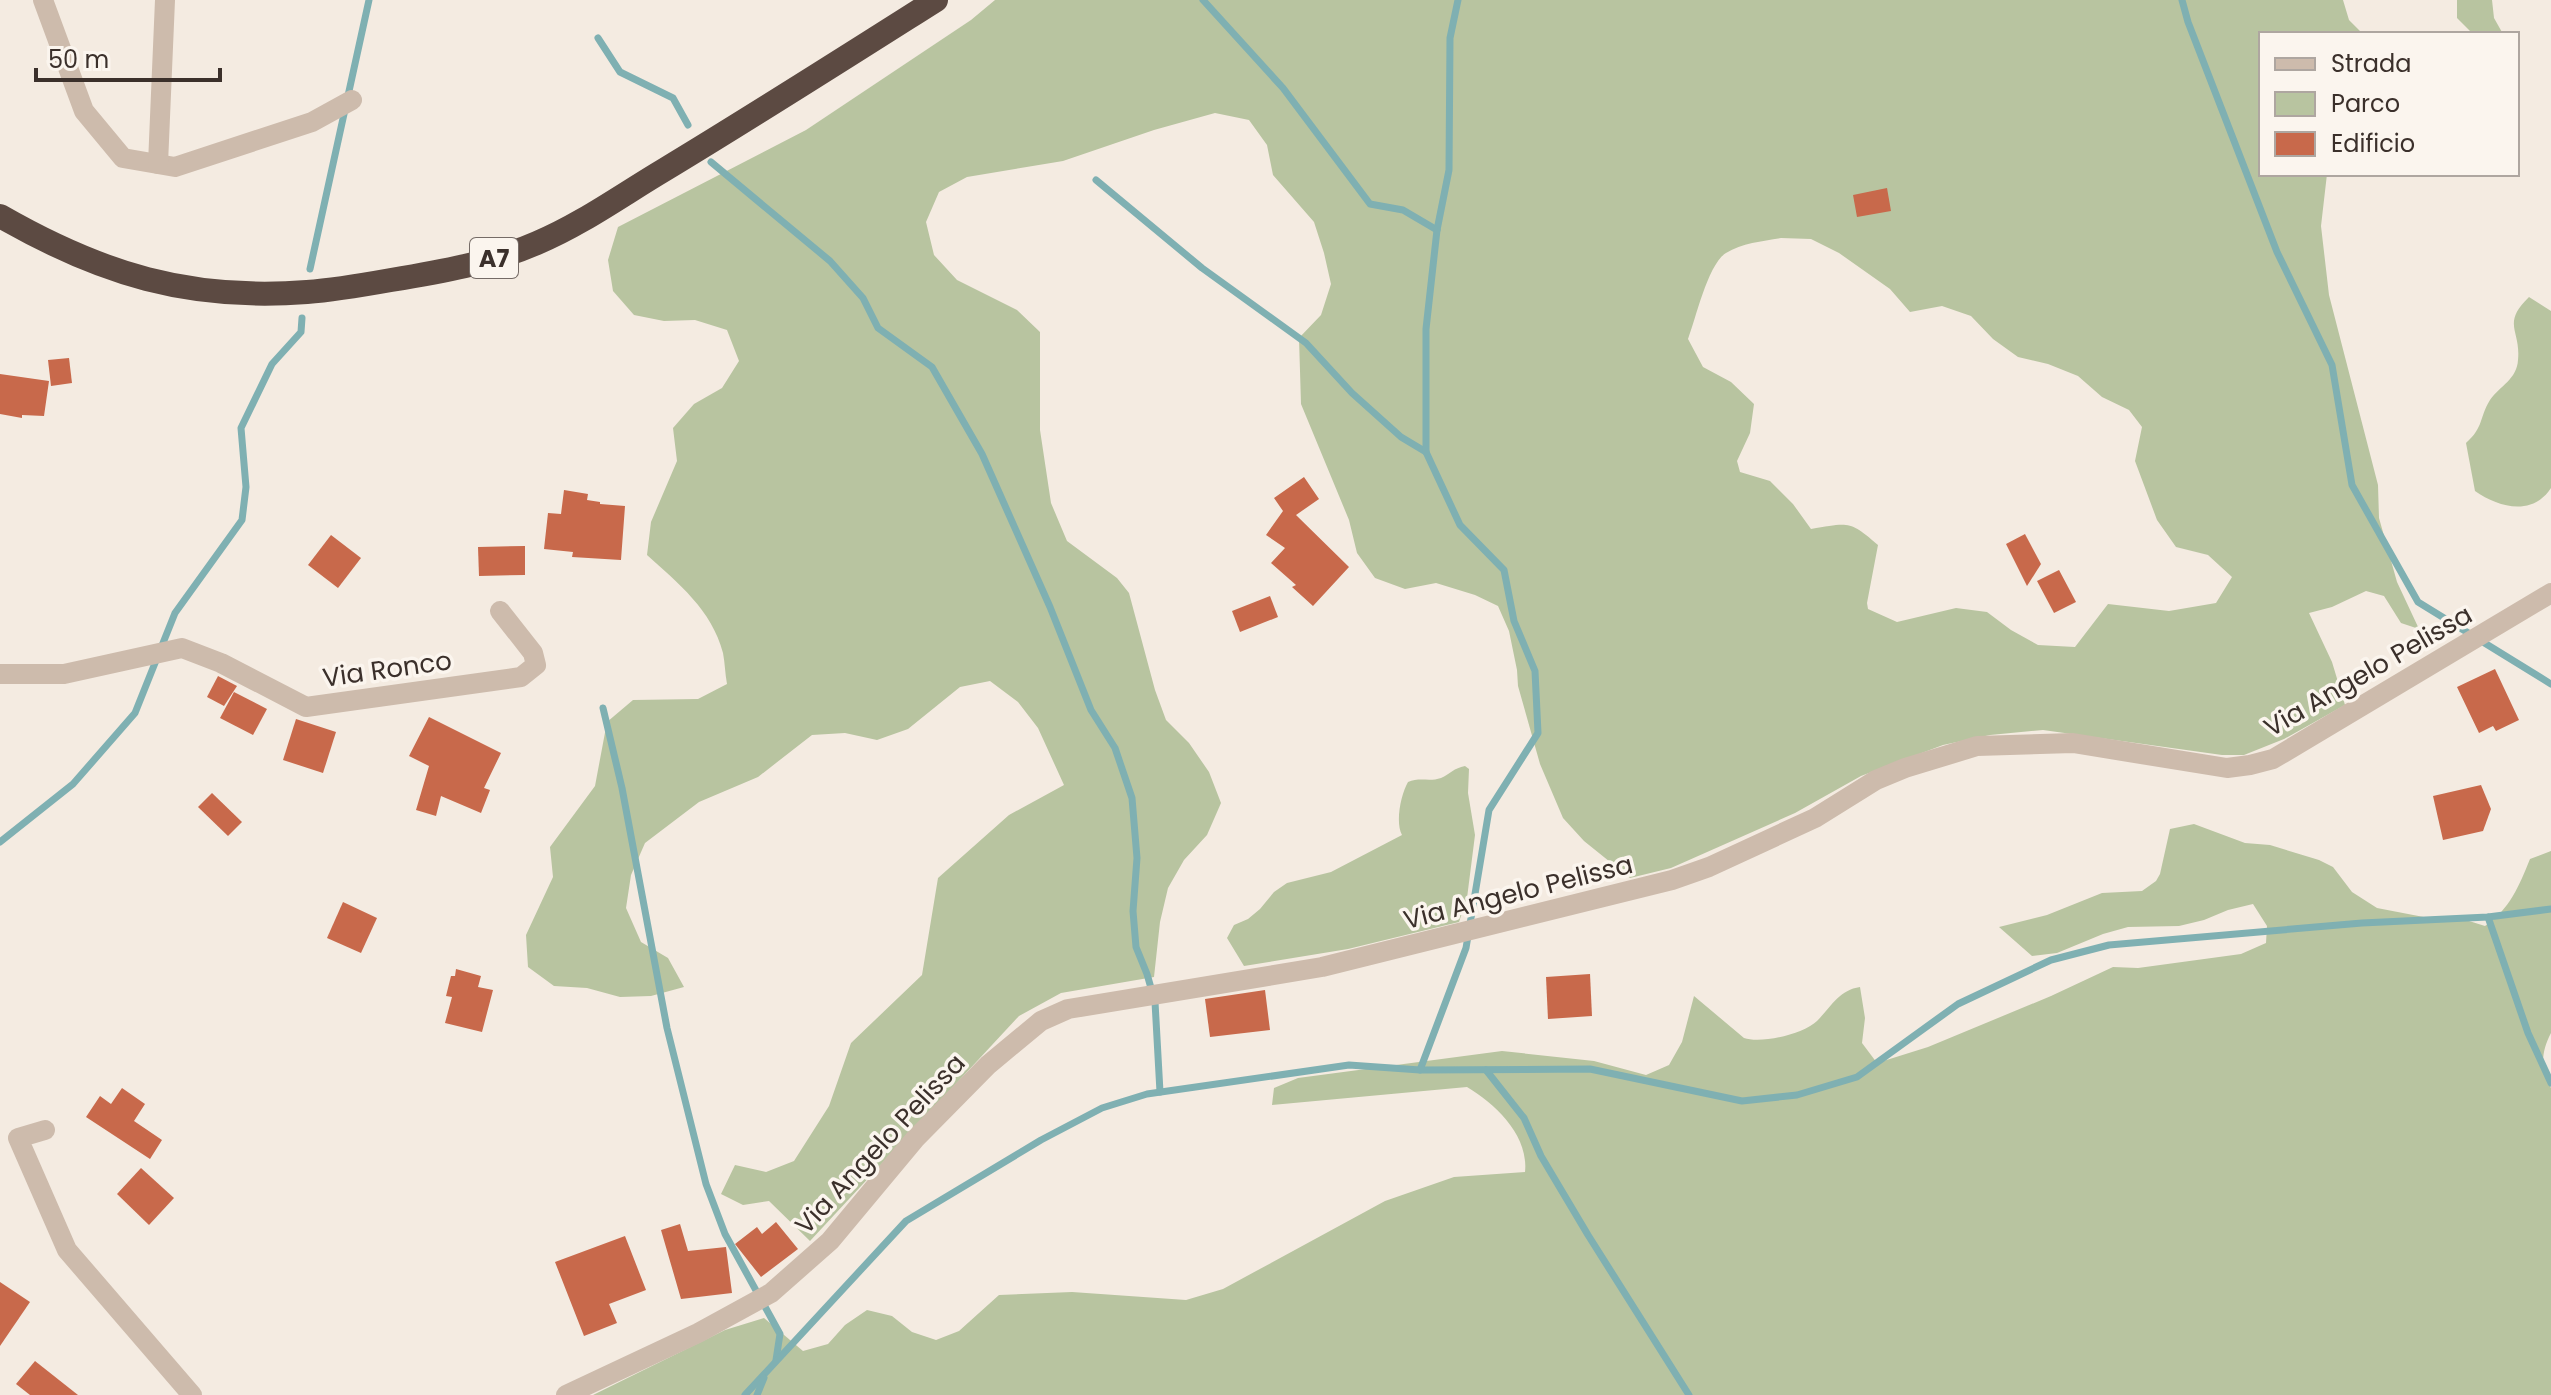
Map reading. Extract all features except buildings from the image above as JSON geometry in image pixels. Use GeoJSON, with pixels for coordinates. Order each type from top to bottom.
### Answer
{"type":"FeatureCollection","features":[{"type":"Feature","properties":{"kind":"highway","name":"A7"},"geometry":{"type":"LineString","coordinates":[[0,216],[60,249],[108,269],[149,281],[200,290],[236,294],[309,292],[452,269],[511,253],[564,230],[936,0]]}},
{"type":"Feature","properties":{"kind":"street"},"geometry":{"type":"LineString","coordinates":[[43,0],[84,111],[123,158],[175,167],[312,122],[352,100]]}},
{"type":"Feature","properties":{"kind":"street"},"geometry":{"type":"LineString","coordinates":[[158,164],[165,0]]}},
{"type":"Feature","properties":{"kind":"street","name":"Via Angelo Pelissa"},"geometry":{"type":"LineString","coordinates":[[566,1395],[698,1333],[771,1293],[830,1241],[915,1139],[988,1065],[1041,1021],[1068,1009],[1322,967],[1672,880],[1709,867],[1815,818],[1876,780],[1977,746],[2073,743],[2227,768],[2273,759],[2551,593]]}},
{"type":"Feature","properties":{"kind":"street","name":"Via Ronco"},"geometry":{"type":"LineString","coordinates":[[0,674],[64,674],[182,648],[221,663],[306,707],[521,677],[536,665],[533,653],[500,611]]}},
{"type":"Feature","properties":{"kind":"street"},"geometry":{"type":"LineString","coordinates":[[45,1130],[18,1138],[67,1250],[192,1395]]}},
{"type":"Feature","properties":{"kind":"green space"},"geometry":{"type":"Polygon","coordinates":[[[995,0],[2343,0],[2349,20],[2361,32],[2259,32],[2259,176],[2327,176],[2321,226],[2329,295],[2378,485],[2379,518],[2397,582],[2419,629],[2401,623],[2384,596],[2366,591],[2332,607],[2309,613],[2332,662],[2345,705],[2284,739],[2244,755],[2222,755],[2043,730],[1990,735],[1943,745],[1861,776],[1795,813],[1671,868],[1630,878],[1584,841],[1563,818],[1540,764],[1518,686],[1509,631],[1498,606],[1436,583],[1405,589],[1375,578],[1357,553],[1349,520],[1301,404],[1299,338],[1321,315],[1331,284],[1324,253],[1314,222],[1273,175],[1267,145],[1249,120],[1215,113],[1063,161],[967,177],[939,192],[926,222],[934,255],[957,280],[1017,310],[1040,332],[1040,430],[1051,503],[1067,541],[1117,578],[1129,593],[1166,720],[1189,743],[1209,772],[1221,803],[1207,835],[1184,860],[1168,888],[1160,922],[1154,977],[1061,993],[1019,1016],[810,1241],[769,1201],[743,1205],[721,1194],[735,1165],[766,1172],[794,1161],[829,1106],[851,1043],[922,975],[938,878],[1009,815],[1064,785],[1038,728],[1018,702],[990,681],[960,687],[908,729],[877,740],[845,733],[812,735],[758,777],[699,802],[645,843],[631,875],[626,908],[641,942],[668,958],[684,987],[651,996],[620,997],[587,988],[554,986],[528,967],[526,935],[553,877],[550,847],[595,786],[607,722],[633,700],[698,699],[727,684],[723,653],[711,623],[692,598],[647,555],[651,522],[677,461],[673,428],[694,404],[722,388],[739,361],[727,330],[695,320],[664,321],[634,315],[613,291],[608,260],[618,227],[806,130],[971,20],[995,0]],[[1781,238],[1746,245],[1726,253],[1708,280],[1688,339],[1703,367],[1731,382],[1754,404],[1750,433],[1737,461],[1740,472],[1770,481],[1793,504],[1811,529],[1848,525],[1878,545],[1868,609],[1897,622],[1956,608],[1987,612],[2038,645],[2075,647],[2108,604],[2169,611],[2216,603],[2232,577],[2208,555],[2176,547],[2157,520],[2135,461],[2142,427],[2129,410],[2102,397],[2078,376],[2018,357],[1993,339],[1971,316],[1942,306],[1910,312],[1890,289],[1839,253],[1811,239],[1781,238]]]}},
{"type":"Feature","properties":{"kind":"green space"},"geometry":{"type":"Polygon","coordinates":[[[2457,0],[2492,0],[2494,18],[2502,32],[2471,32],[2457,18],[2457,0]]]}},
{"type":"Feature","properties":{"kind":"green space"},"geometry":{"type":"Polygon","coordinates":[[[2529,297],[2551,311],[2551,488],[2535,503],[2515,506],[2494,502],[2475,491],[2466,443],[2479,427],[2490,400],[2515,372],[2518,350],[2514,321],[2529,297]]]}},
{"type":"Feature","properties":{"kind":"green space"},"geometry":{"type":"Polygon","coordinates":[[[1465,766],[1469,769],[1468,793],[1475,835],[1467,898],[1459,922],[1348,949],[1244,966],[1227,938],[1234,925],[1248,919],[1287,883],[1331,872],[1402,835],[1400,808],[1408,782],[1441,778],[1465,766]]]}},
{"type":"Feature","properties":{"kind":"green space"},"geometry":{"type":"Polygon","coordinates":[[[2194,824],[2245,843],[2270,845],[2319,860],[2333,867],[2352,892],[2377,908],[2485,926],[2518,888],[2530,859],[2551,851],[2551,1033],[2543,1060],[2551,1088],[2551,1395],[593,1395],[725,1330],[764,1318],[803,1351],[828,1344],[845,1325],[867,1310],[892,1316],[912,1332],[936,1340],[959,1331],[999,1295],[1072,1292],[1186,1300],[1223,1289],[1385,1201],[1454,1177],[1525,1172],[1522,1146],[1508,1122],[1489,1102],[1467,1087],[1272,1105],[1274,1088],[1298,1078],[1502,1051],[1594,1061],[1646,1075],[1669,1065],[1682,1042],[1694,996],[1744,1038],[1761,1040],[1793,1034],[1811,1026],[1841,995],[1860,987],[1865,1018],[1862,1043],[1877,1063],[1928,1047],[2113,967],[2138,968],[2241,954],[2266,943],[2267,926],[2253,904],[2179,926],[2128,927],[2057,953],[2032,956],[1999,927],[2047,915],[2102,893],[2142,891],[2160,874],[2170,829],[2194,824]]]}},
{"type":"Feature","properties":{"kind":"waterway"},"geometry":{"type":"LineString","coordinates":[[310,269],[369,0]]}},
{"type":"Feature","properties":{"kind":"waterway"},"geometry":{"type":"LineString","coordinates":[[1203,0],[1283,88],[1370,204],[1403,210],[1437,230]]}},
{"type":"Feature","properties":{"kind":"waterway"},"geometry":{"type":"LineString","coordinates":[[1420,1070],[1466,948],[1489,810],[1538,733],[1535,671],[1514,621],[1504,570],[1460,525],[1426,452],[1426,329],[1437,230],[1449,170],[1450,38],[1458,0]]}},
{"type":"Feature","properties":{"kind":"waterway"},"geometry":{"type":"LineString","coordinates":[[2182,0],[2277,252],[2332,365],[2352,485],[2418,602],[2551,684]]}},
{"type":"Feature","properties":{"kind":"waterway"},"geometry":{"type":"LineString","coordinates":[[598,38],[620,72],[673,98],[688,125]]}},
{"type":"Feature","properties":{"kind":"waterway"},"geometry":{"type":"LineString","coordinates":[[711,162],[830,261],[863,298],[878,328],[932,367],[982,454],[1050,607],[1091,710],[1115,748],[1132,798],[1137,858],[1133,911],[1136,947],[1155,1002],[1160,1092]]}},
{"type":"Feature","properties":{"kind":"waterway"},"geometry":{"type":"LineString","coordinates":[[1096,180],[1202,268],[1306,343],[1352,393],[1401,437],[1426,452]]}},
{"type":"Feature","properties":{"kind":"waterway"},"geometry":{"type":"LineString","coordinates":[[0,842],[73,784],[135,713],[175,613],[242,520],[246,487],[241,428],[272,364],[301,332],[302,318]]}},
{"type":"Feature","properties":{"kind":"waterway"},"geometry":{"type":"LineString","coordinates":[[603,708],[622,788],[667,1028],[706,1184],[725,1234],[780,1334],[776,1360]]}},
{"type":"Feature","properties":{"kind":"waterway"},"geometry":{"type":"LineString","coordinates":[[745,1395],[906,1221],[1041,1140],[1102,1108],[1147,1094],[1349,1065],[1420,1070],[1590,1069],[1742,1101],[1797,1095],[1857,1077],[1958,1004],[2051,960],[2109,945],[2362,923],[2488,917],[2551,909]]}},
{"type":"Feature","properties":{"kind":"waterway"},"geometry":{"type":"LineString","coordinates":[[2488,917],[2528,1033],[2551,1083]]}},
{"type":"Feature","properties":{"kind":"waterway"},"geometry":{"type":"LineString","coordinates":[[1486,1070],[1524,1118],[1541,1156],[1588,1235],[1689,1395]]}},
{"type":"Feature","properties":{"kind":"waterway"},"geometry":{"type":"LineString","coordinates":[[757,1395],[764,1378]]}}]}
